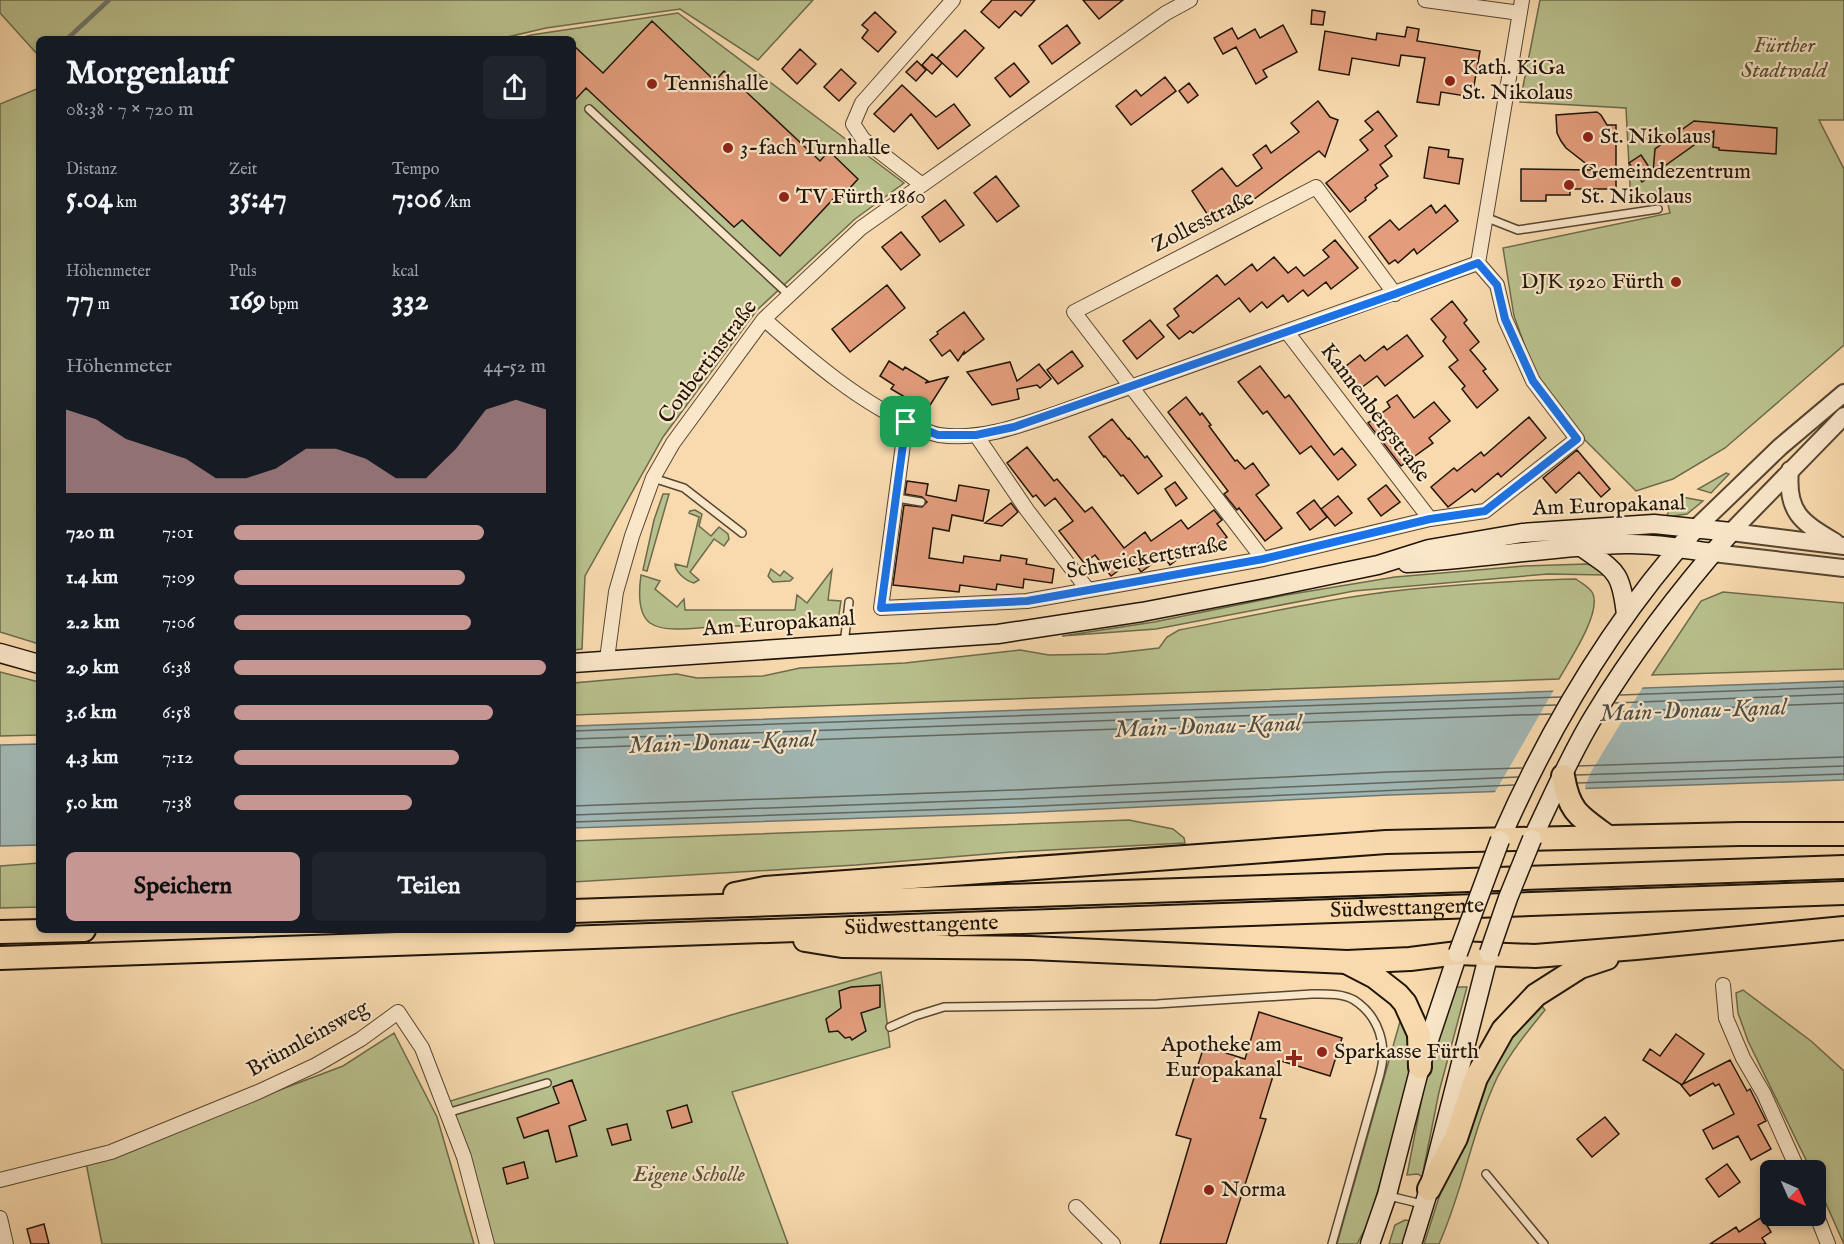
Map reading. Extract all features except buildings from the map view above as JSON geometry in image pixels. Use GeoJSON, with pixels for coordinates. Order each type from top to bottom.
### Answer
{"type":"FeatureCollection","features":[{"type":"Feature","properties":{"kind":"highway"},"geometry":{"type":"LineString","coordinates":[[1563,776],[1566,797],[1573,808],[1582,818],[1608,837]]}},
{"type":"Feature","properties":{"kind":"highway"},"geometry":{"type":"LineString","coordinates":[[672,907],[765,888],[1386,842],[1740,834],[1844,834]]}},
{"type":"Feature","properties":{"kind":"highway","name":"Südwesttangente"},"geometry":{"type":"LineString","coordinates":[[576,911],[1844,867]]}},
{"type":"Feature","properties":{"kind":"highway","name":"Südwesttangente"},"geometry":{"type":"LineString","coordinates":[[0,958],[1844,892]]}},
{"type":"Feature","properties":{"kind":"highway"},"geometry":{"type":"LineString","coordinates":[[747,932],[842,946],[1031,948],[1347,962],[1410,959],[1458,953],[1488,957],[1535,956],[1844,928]]}},
{"type":"Feature","properties":{"kind":"highway"},"geometry":{"type":"LineString","coordinates":[[0,932],[36,931]]}},
{"type":"Feature","properties":{"kind":"highway"},"geometry":{"type":"LineString","coordinates":[[1427,1197],[1456,1138],[1476,1078],[1503,1030],[1536,995],[1580,967],[1636,948]]}},
{"type":"Feature","properties":{"kind":"highway"},"geometry":{"type":"LineString","coordinates":[[1347,962],[1375,977],[1405,1003],[1419,1034],[1420,1067]]}},
{"type":"Feature","properties":{"kind":"main road","name":"Am Europakanal"},"geometry":{"type":"LineString","coordinates":[[576,663],[998,634],[1142,612],[1378,565],[1429,549],[1522,532],[1654,524],[1731,532]]}},
{"type":"Feature","properties":{"kind":"main road"},"geometry":{"type":"LineString","coordinates":[[1370,1244],[1387,1195],[1420,1067],[1458,953],[1514,808],[1563,710],[1654,576],[1696,528]]}},
{"type":"Feature","properties":{"kind":"main road"},"geometry":{"type":"LineString","coordinates":[[1412,1244],[1427,1197],[1488,957],[1508,898],[1532,839],[1593,717],[1674,598],[1731,532]]}},
{"type":"Feature","properties":{"kind":"main road","name":"Am Europakanal"},"geometry":{"type":"LineString","coordinates":[[1378,565],[1432,562],[1580,546],[1646,544],[1713,553]]}},
{"type":"Feature","properties":{"kind":"main road"},"geometry":{"type":"LineString","coordinates":[[1580,546],[1619,576],[1626,615]]}},
{"type":"Feature","properties":{"kind":"main road"},"geometry":{"type":"LineString","coordinates":[[0,653],[36,663]]}},
{"type":"Feature","properties":{"kind":"street"},"geometry":{"type":"LineString","coordinates":[[921,184],[863,139],[853,123],[862,103],[953,0]]}},
{"type":"Feature","properties":{"kind":"street","name":"Coubertinstraße"},"geometry":{"type":"LineString","coordinates":[[607,659],[616,592],[632,536],[653,478],[673,443],[764,319],[861,228],[1166,13],[1190,0]]}},
{"type":"Feature","properties":{"kind":"street"},"geometry":{"type":"LineString","coordinates":[[1425,0],[1521,6],[1478,263]]}},
{"type":"Feature","properties":{"kind":"street","name":"Zollesstraße"},"geometry":{"type":"LineString","coordinates":[[1131,387],[1074,312],[1316,188],[1395,294]]}},
{"type":"Feature","properties":{"kind":"street","name":"Kannenbergstraße"},"geometry":{"type":"LineString","coordinates":[[764,319],[860,396],[906,422],[938,435],[976,435],[1014,427],[1131,387],[1478,263]]}},
{"type":"Feature","properties":{"kind":"street","name":"Schweickertstraße"},"geometry":{"type":"LineString","coordinates":[[906,422],[881,608],[1027,601],[1263,559],[1430,519],[1485,511],[1577,439],[1533,381],[1505,319],[1497,285],[1478,263]]}},
{"type":"Feature","properties":{"kind":"street","name":"Kannenbergstraße"},"geometry":{"type":"LineString","coordinates":[[1287,332],[1430,519]]}},
{"type":"Feature","properties":{"kind":"street"},"geometry":{"type":"LineString","coordinates":[[1131,387],[1263,559]]}},
{"type":"Feature","properties":{"kind":"street"},"geometry":{"type":"LineString","coordinates":[[1696,528],[1780,447],[1844,393]]}},
{"type":"Feature","properties":{"kind":"street"},"geometry":{"type":"LineString","coordinates":[[1731,532],[1844,416]]}},
{"type":"Feature","properties":{"kind":"street"},"geometry":{"type":"LineString","coordinates":[[976,435],[1088,590]]}},
{"type":"Feature","properties":{"kind":"street"},"geometry":{"type":"LineString","coordinates":[[1790,470],[1788,488],[1792,507],[1797,515],[1813,529],[1842,546]]}},
{"type":"Feature","properties":{"kind":"street","name":"Am Europakanal"},"geometry":{"type":"LineString","coordinates":[[1731,532],[1842,546]]}},
{"type":"Feature","properties":{"kind":"street","name":"Am Europakanal"},"geometry":{"type":"LineString","coordinates":[[1713,553],[1844,568]]}},
{"type":"Feature","properties":{"kind":"street"},"geometry":{"type":"LineString","coordinates":[[1723,985],[1726,1018],[1743,1058],[1764,1094],[1794,1160]]}},
{"type":"Feature","properties":{"kind":"street","name":"Brünnleinsweg"},"geometry":{"type":"LineString","coordinates":[[0,1180],[111,1152],[258,1092],[316,1065],[361,1039],[398,1012],[422,1048],[464,1157],[487,1244]]}},
{"type":"Feature","properties":{"kind":"street"},"geometry":{"type":"LineString","coordinates":[[1076,1207],[1113,1244]]}},
{"type":"Feature","properties":{"kind":"street"},"geometry":{"type":"LineString","coordinates":[[0,1218],[6,1244]]}},
{"type":"Feature","properties":{"kind":"street"},"geometry":{"type":"LineString","coordinates":[[1821,1226],[1828,1244]]}},
{"type":"Feature","properties":{"kind":"lane"},"geometry":{"type":"LineString","coordinates":[[589,109],[789,295]]}},
{"type":"Feature","properties":{"kind":"lane"},"geometry":{"type":"LineString","coordinates":[[1485,217],[1518,230],[1658,209]]}},
{"type":"Feature","properties":{"kind":"lane"},"geometry":{"type":"LineString","coordinates":[[653,478],[684,488],[741,533]]}},
{"type":"Feature","properties":{"kind":"lane"},"geometry":{"type":"LineString","coordinates":[[897,498],[921,502]]}},
{"type":"Feature","properties":{"kind":"lane"},"geometry":{"type":"LineString","coordinates":[[844,644],[849,602]]}},
{"type":"Feature","properties":{"kind":"lane"},"geometry":{"type":"LineString","coordinates":[[890,1028],[944,1008],[1157,1004],[1312,994],[1333,994],[1353,1000],[1370,1016],[1380,1032],[1384,1052],[1380,1074],[1332,1244]]}},
{"type":"Feature","properties":{"kind":"lane"},"geometry":{"type":"LineString","coordinates":[[447,1113],[547,1083]]}},
{"type":"Feature","properties":{"kind":"lane"},"geometry":{"type":"LineString","coordinates":[[1486,1174],[1544,1244]]}},
{"type":"Feature","properties":{"kind":"lane"},"geometry":{"type":"LineString","coordinates":[[1387,1195],[1427,1197]]}},
{"type":"Feature","properties":{"kind":"green space"},"geometry":{"type":"Polygon","coordinates":[[[0,0],[813,0],[758,60],[680,9],[546,28],[512,36],[36,36],[36,53],[0,13],[0,0]]]}},
{"type":"Feature","properties":{"kind":"green space","name":"DJK 1920 Fürth"},"geometry":{"type":"Polygon","coordinates":[[[1540,0],[1844,0],[1844,120],[1819,120],[1844,169],[1844,345],[1725,448],[1673,479],[1636,491],[1578,433],[1537,379],[1514,316],[1503,248],[1670,213],[1666,196],[1631,204],[1626,108],[1520,102],[1540,0]]]}},
{"type":"Feature","properties":{"kind":"green space"},"geometry":{"type":"Polygon","coordinates":[[[678,13],[904,183],[855,219],[757,310],[663,437],[585,576],[582,649],[576,650],[576,36],[528,36],[678,13]]]}},
{"type":"Feature","properties":{"kind":"green space"},"geometry":{"type":"Polygon","coordinates":[[[36,89],[36,643],[0,632],[0,104],[36,89]]]}},
{"type":"Feature","properties":{"kind":"green space"},"geometry":{"type":"Polygon","coordinates":[[[1726,473],[1729,474],[1711,493],[1698,489],[1726,473]]]}},
{"type":"Feature","properties":{"kind":"green space"},"geometry":{"type":"Polygon","coordinates":[[[663,494],[669,494],[647,571],[643,570],[654,520],[663,494]]]}},
{"type":"Feature","properties":{"kind":"green space"},"geometry":{"type":"Polygon","coordinates":[[[1682,497],[1703,501],[1687,514],[1666,517],[1673,503],[1682,497]]]}},
{"type":"Feature","properties":{"kind":"green space"},"geometry":{"type":"Polygon","coordinates":[[[695,510],[702,514],[699,526],[711,536],[719,527],[728,534],[729,539],[724,546],[714,539],[690,572],[699,580],[694,583],[682,576],[675,564],[687,567],[699,517],[689,513],[695,510]]]}},
{"type":"Feature","properties":{"kind":"green space"},"geometry":{"type":"Polygon","coordinates":[[[1586,564],[1596,566],[1606,575],[1548,574],[1354,591],[1156,629],[1062,636],[1154,622],[1286,595],[1395,577],[1524,566],[1586,564]]]}},
{"type":"Feature","properties":{"kind":"green space"},"geometry":{"type":"Polygon","coordinates":[[[771,569],[780,576],[784,571],[793,578],[790,581],[773,582],[768,576],[771,569]]]}},
{"type":"Feature","properties":{"kind":"green space"},"geometry":{"type":"Polygon","coordinates":[[[832,570],[828,600],[841,601],[837,627],[666,628],[650,623],[641,607],[641,575],[660,581],[655,589],[677,607],[684,599],[685,610],[795,610],[797,595],[807,603],[832,570]]]}},
{"type":"Feature","properties":{"kind":"green space"},"geometry":{"type":"Polygon","coordinates":[[[1576,579],[1593,594],[1594,603],[1588,625],[1559,679],[576,715],[576,683],[677,674],[697,678],[763,676],[800,668],[905,663],[1020,650],[1049,655],[1106,654],[1159,648],[1167,637],[1179,630],[1295,607],[1412,589],[1576,579]]]}},
{"type":"Feature","properties":{"kind":"green space"},"geometry":{"type":"Polygon","coordinates":[[[1723,592],[1844,603],[1844,669],[1652,675],[1701,601],[1723,592]]]}},
{"type":"Feature","properties":{"kind":"green space"},"geometry":{"type":"Polygon","coordinates":[[[0,672],[36,681],[36,735],[0,736],[0,672]]]}},
{"type":"Feature","properties":{"kind":"green space"},"geometry":{"type":"Polygon","coordinates":[[[1129,820],[1173,829],[1184,838],[1185,843],[1011,852],[856,865],[576,882],[576,841],[1129,820]]]}},
{"type":"Feature","properties":{"kind":"green space"},"geometry":{"type":"Polygon","coordinates":[[[36,863],[36,907],[0,908],[0,866],[36,863]]]}},
{"type":"Feature","properties":{"kind":"green space","name":"Eigene Scholle"},"geometry":{"type":"Polygon","coordinates":[[[881,972],[890,1047],[732,1092],[788,1244],[487,1244],[444,1103],[731,1015],[881,972]]]}},
{"type":"Feature","properties":{"kind":"green space"},"geometry":{"type":"Polygon","coordinates":[[[1451,987],[1467,987],[1439,1092],[1422,1177],[1418,1174],[1407,1175],[1424,1087],[1451,987]]]}},
{"type":"Feature","properties":{"kind":"green space"},"geometry":{"type":"Polygon","coordinates":[[[1743,990],[1811,1041],[1844,1071],[1844,1244],[1826,1204],[1826,1160],[1806,1160],[1748,1041],[1738,1013],[1736,993],[1743,990]]]}},
{"type":"Feature","properties":{"kind":"green space"},"geometry":{"type":"Polygon","coordinates":[[[1540,1004],[1545,1010],[1507,1060],[1488,1098],[1455,1203],[1439,1244],[1424,1244],[1472,1109],[1511,1034],[1540,1004]]]}},
{"type":"Feature","properties":{"kind":"green space"},"geometry":{"type":"Polygon","coordinates":[[[1401,1018],[1408,1026],[1410,1071],[1370,1220],[1357,1244],[1337,1244],[1401,1018]]]}},
{"type":"Feature","properties":{"kind":"green space"},"geometry":{"type":"Polygon","coordinates":[[[394,1033],[437,1117],[474,1244],[102,1244],[86,1163],[343,1066],[394,1033]]]}},
{"type":"Feature","properties":{"kind":"green space"},"geometry":{"type":"Polygon","coordinates":[[[1405,1220],[1411,1221],[1404,1244],[1389,1244],[1395,1225],[1405,1220]]]}},
{"type":"Feature","properties":{"kind":"water","name":"Main-Donau-Kanal"},"geometry":{"type":"Polygon","coordinates":[[[1844,681],[1844,780],[1389,795],[1015,813],[576,828],[576,726],[1844,681]]]}},
{"type":"Feature","properties":{"kind":"water"},"geometry":{"type":"Polygon","coordinates":[[[36,744],[36,845],[0,846],[0,745],[36,744]]]}},
{"type":"Feature","properties":{"kind":"pier"},"geometry":{"type":"Polygon","coordinates":[[[1644,685],[1591,772],[1585,786],[1586,791],[1494,794],[1555,688],[1644,685]]]}},
{"type":"Feature","properties":{"kind":"waterway"},"geometry":{"type":"LineString","coordinates":[[70,36],[109,0]]}},
{"type":"Feature","properties":{"kind":"place","name":"Kath. KiGa St. Nikolaus"},"geometry":{"type":"Point","coordinates":[1450,81]}},
{"type":"Feature","properties":{"kind":"place","name":"Tennishalle"},"geometry":{"type":"Point","coordinates":[652,84]}},
{"type":"Feature","properties":{"kind":"place","name":"St. Nikolaus"},"geometry":{"type":"Point","coordinates":[1588,137]}},
{"type":"Feature","properties":{"kind":"place","name":"3-fach Turnhalle"},"geometry":{"type":"Point","coordinates":[728,148]}},
{"type":"Feature","properties":{"kind":"place","name":"Gemeindezentrum St. Nikolaus"},"geometry":{"type":"Point","coordinates":[1569,185]}},
{"type":"Feature","properties":{"kind":"place","name":"TV Fürth 1860"},"geometry":{"type":"Point","coordinates":[784,197]}},
{"type":"Feature","properties":{"kind":"place","name":"DJK 1920 Fürth"},"geometry":{"type":"Point","coordinates":[1676,282]}},
{"type":"Feature","properties":{"kind":"place","name":"Sparkasse Fürth"},"geometry":{"type":"Point","coordinates":[1322,1052]}},
{"type":"Feature","properties":{"kind":"place","name":"Apotheke am Europakanal"},"geometry":{"type":"Point","coordinates":[1294,1058]}},
{"type":"Feature","properties":{"kind":"place","name":"Norma"},"geometry":{"type":"Point","coordinates":[1209,1190]}},
{"type":"Feature","properties":{"kind":"route"},"geometry":{"type":"LineString","coordinates":[[1478,263],[1497,285],[1505,319],[1533,381],[1577,439],[1485,511],[1430,519],[1263,559],[1027,601],[881,608],[906,422],[938,435],[976,435],[1014,427],[1478,263]]}},
{"type":"Feature","properties":{"kind":"park label","name":"Fürther Stadtwald"},"geometry":{"type":"Point","coordinates":[1784,58]}}]}
